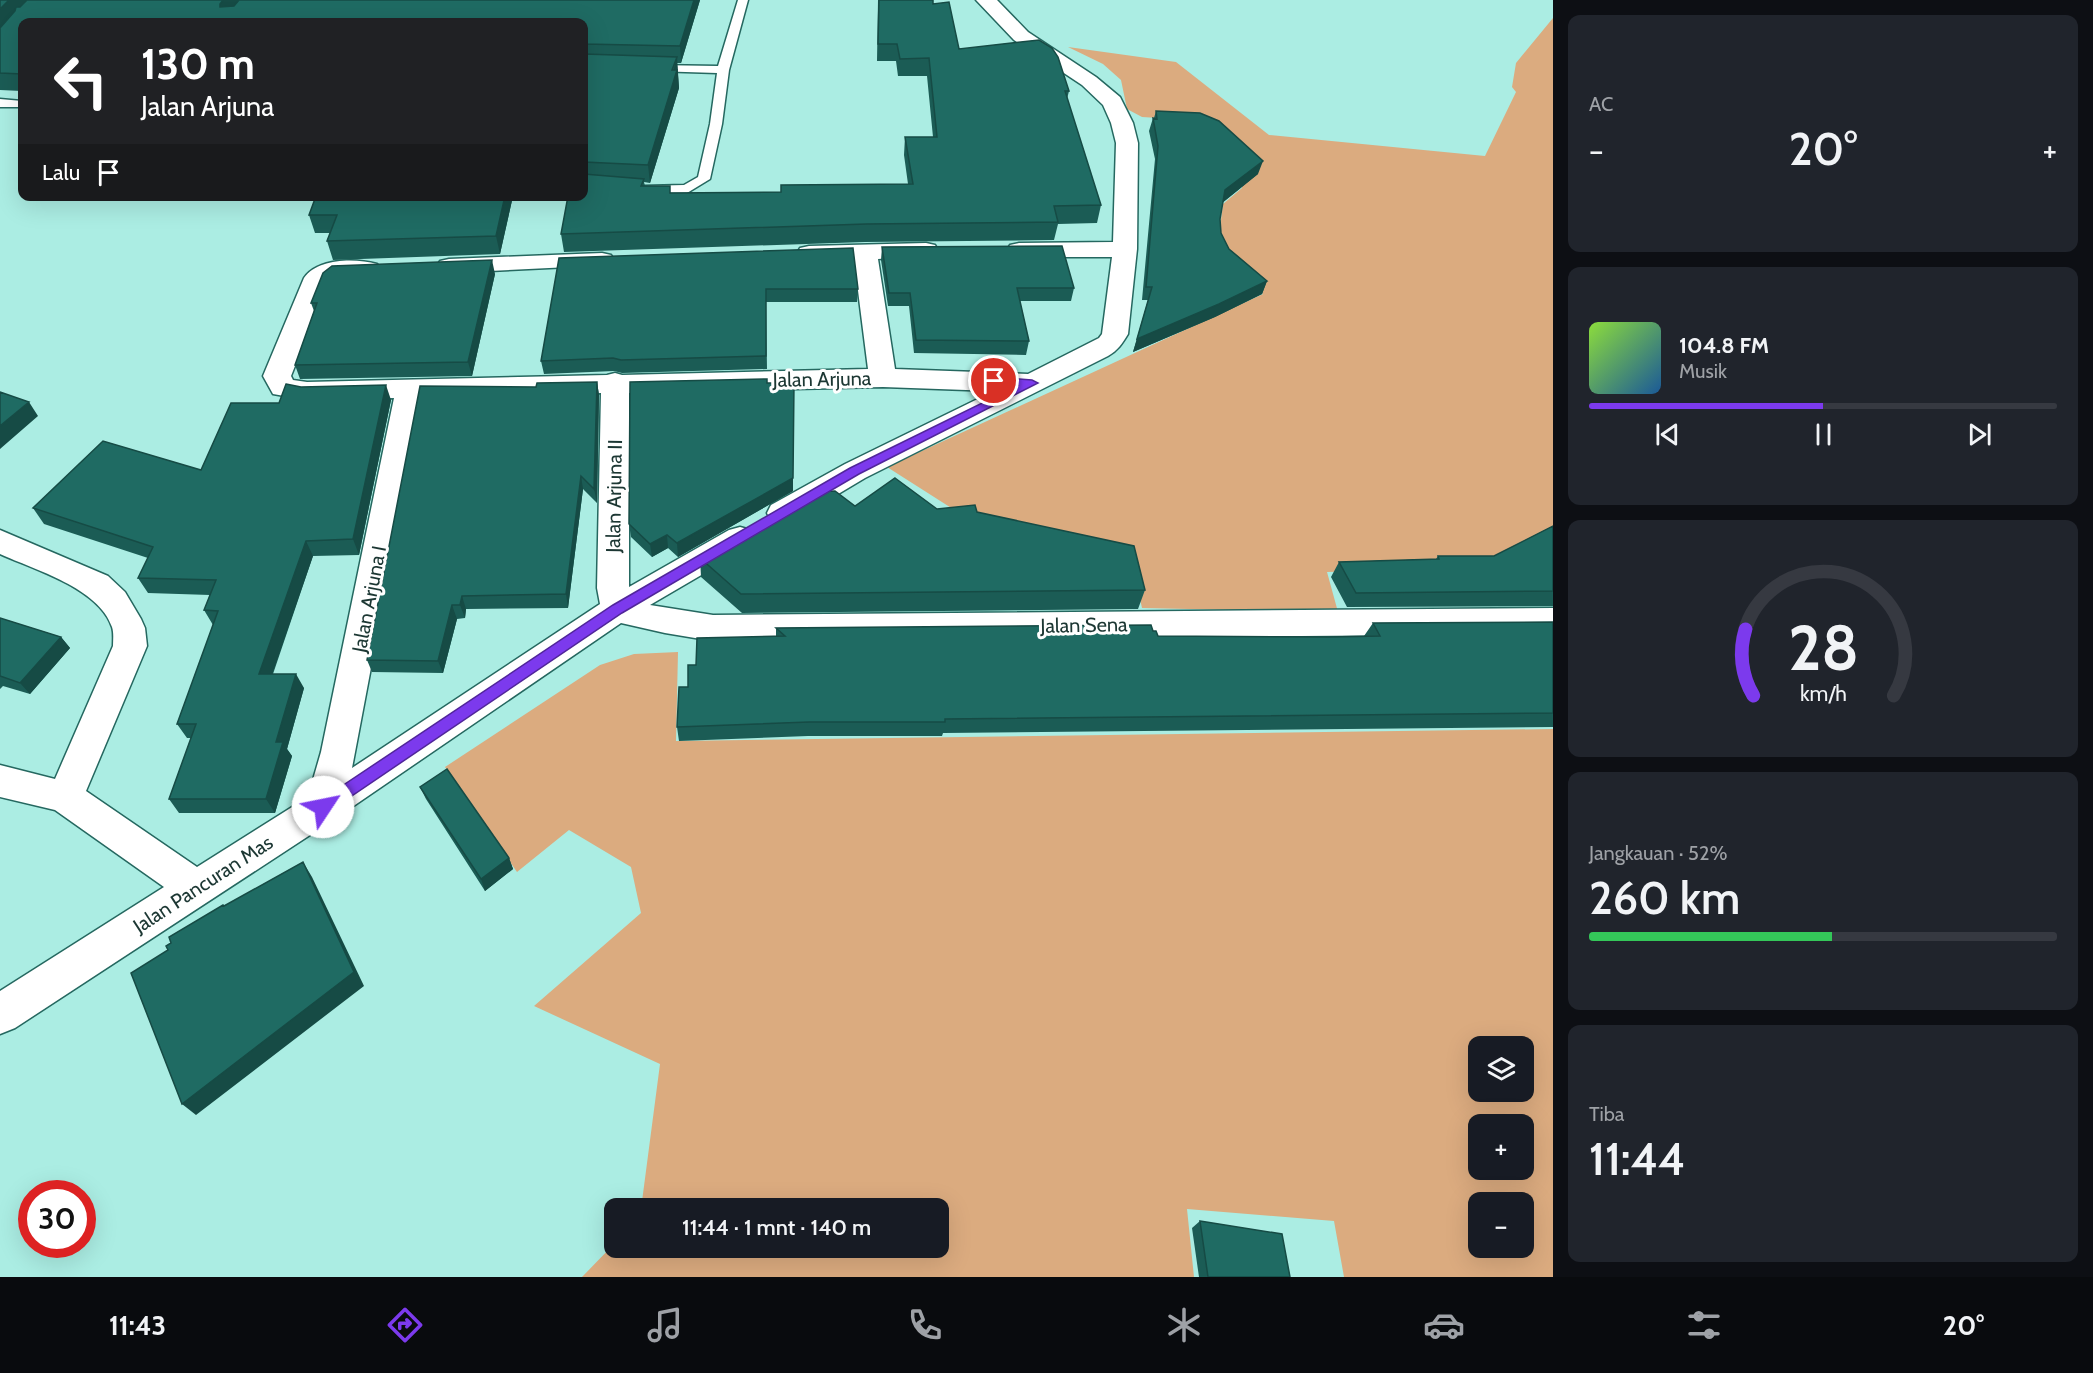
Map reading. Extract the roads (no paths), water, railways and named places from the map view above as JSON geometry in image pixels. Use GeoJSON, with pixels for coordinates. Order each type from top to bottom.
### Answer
{"type":"FeatureCollection","features":[{"type":"Feature","properties":{"kind":"street","name":"Jalan Pancuran Mas"},"geometry":{"type":"LineString","coordinates":[[0,1014],[323,807],[617,609],[855,471],[1109,344],[1114,334],[1125,249],[1127,143],[1122,123],[1112,102],[1089,81],[1021,36],[986,0]]}},
{"type":"Feature","properties":{"kind":"street"},"geometry":{"type":"LineString","coordinates":[[996,250],[1125,249]]}},
{"type":"Feature","properties":{"kind":"street"},"geometry":{"type":"LineString","coordinates":[[782,254],[948,250]]}},
{"type":"Feature","properties":{"kind":"street"},"geometry":{"type":"LineString","coordinates":[[866,251],[883,378]]}},
{"type":"Feature","properties":{"kind":"street"},"geometry":{"type":"LineString","coordinates":[[425,266],[627,259]]}},
{"type":"Feature","properties":{"kind":"street","name":"Jalan Arjuna"},"geometry":{"type":"LineString","coordinates":[[390,268],[326,272],[315,281],[277,376],[283,388],[306,391],[615,382],[883,378],[1032,383]]}},
{"type":"Feature","properties":{"kind":"street","name":"Jalan Arjuna II"},"geometry":{"type":"LineString","coordinates":[[615,382],[613,577],[617,609]]}},
{"type":"Feature","properties":{"kind":"street","name":"Jalan Arjuna I"},"geometry":{"type":"LineString","coordinates":[[323,807],[339,752],[410,389]]}},
{"type":"Feature","properties":{"kind":"street"},"geometry":{"type":"LineString","coordinates":[[0,541],[97,585],[114,602],[129,628],[130,646],[65,797]]}},
{"type":"Feature","properties":{"kind":"street","name":"Jalan Sena"},"geometry":{"type":"LineString","coordinates":[[617,609],[669,623],[713,628],[1553,621]]}},
{"type":"Feature","properties":{"kind":"street"},"geometry":{"type":"LineString","coordinates":[[0,781],[65,797],[196,888]]}},
{"type":"Feature","properties":{"kind":"lane"},"geometry":{"type":"LineString","coordinates":[[629,188],[687,189],[705,179],[716,124],[723,70],[743,0]]}},
{"type":"Feature","properties":{"kind":"lane"},"geometry":{"type":"LineString","coordinates":[[642,68],[723,70]]}},
{"type":"Feature","properties":{"kind":"lane"},"geometry":{"type":"LineString","coordinates":[[0,103],[18,104]]}}]}
